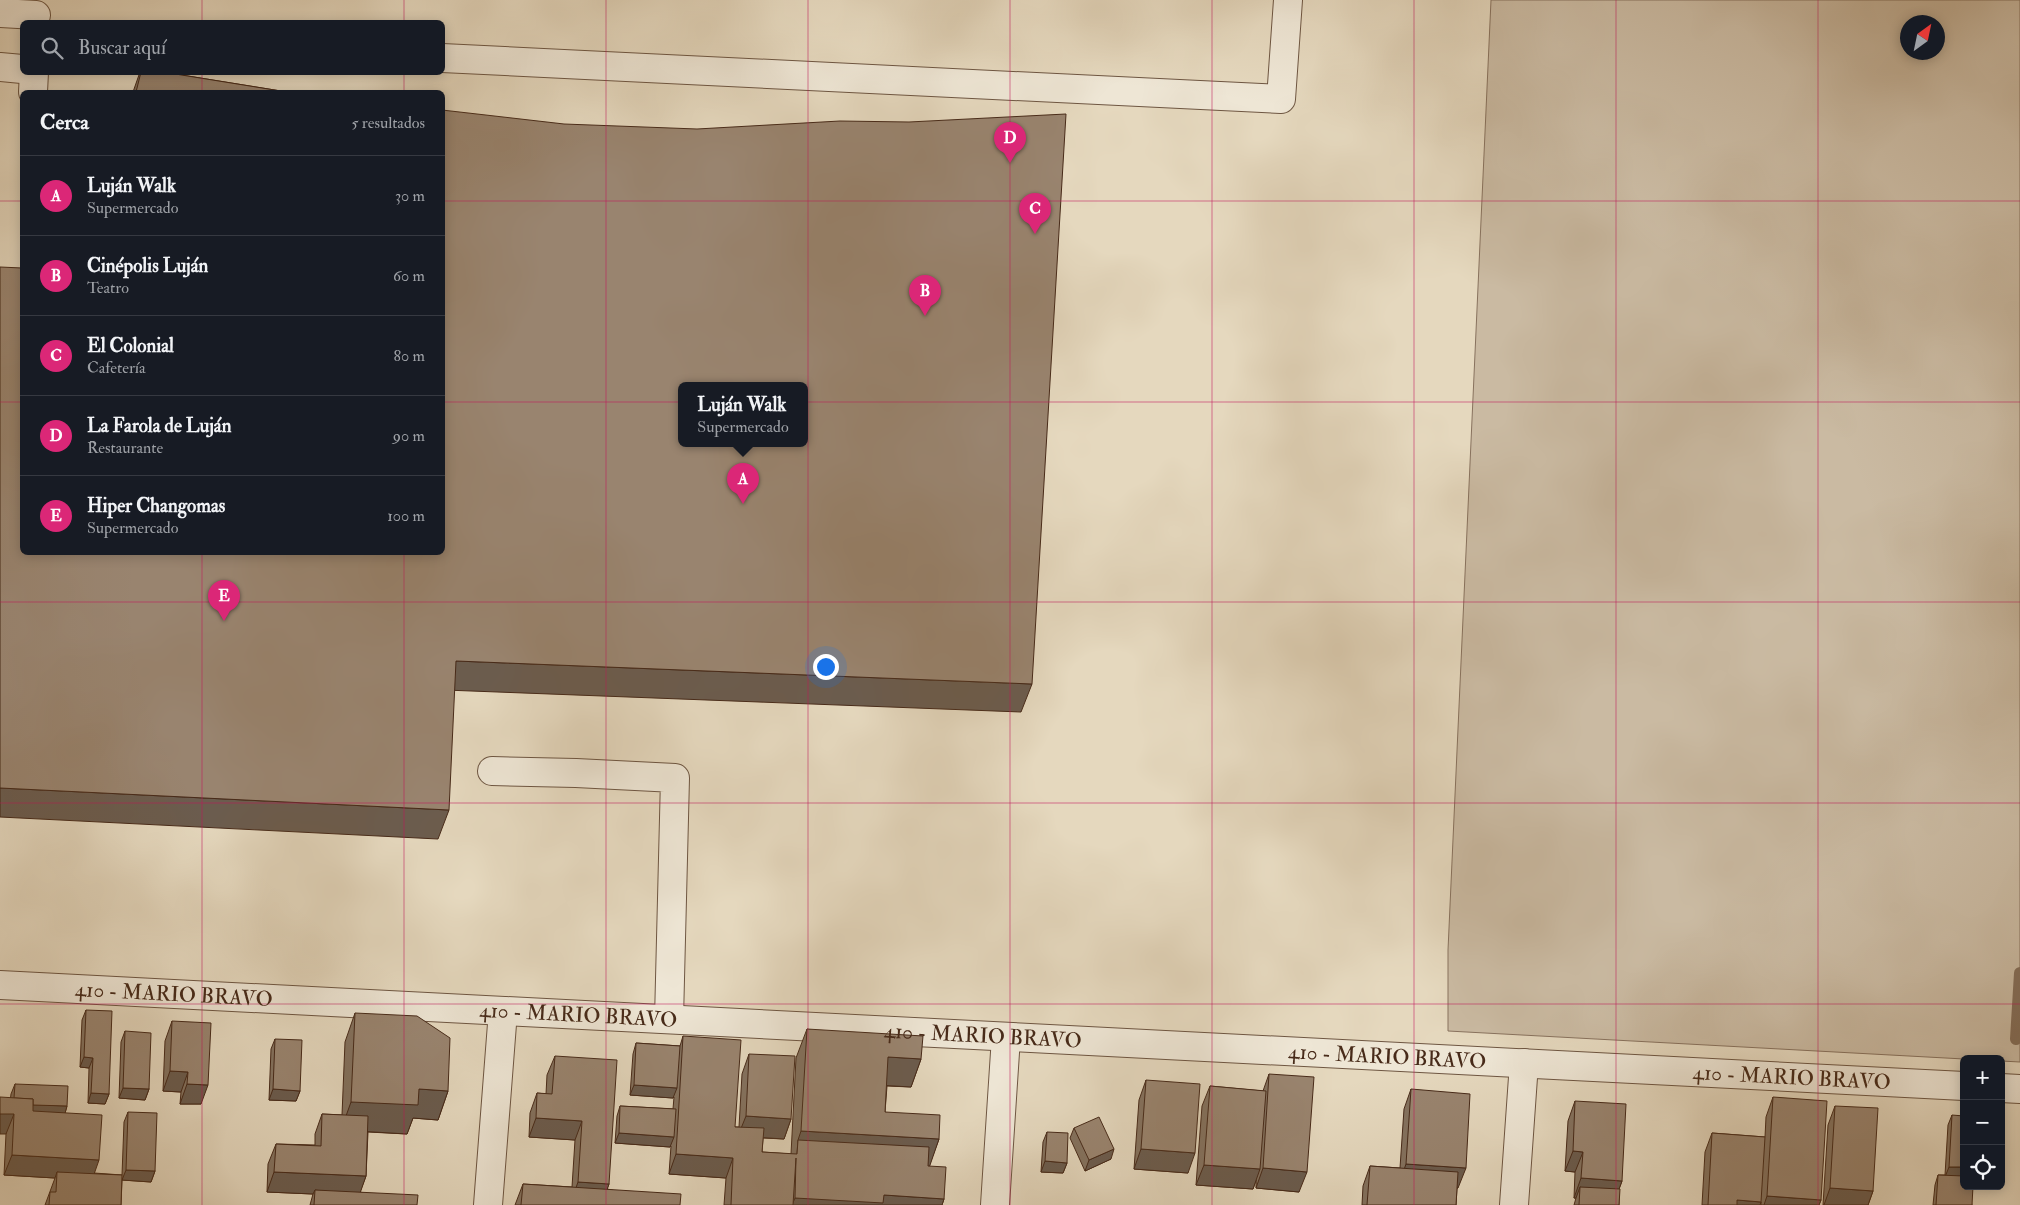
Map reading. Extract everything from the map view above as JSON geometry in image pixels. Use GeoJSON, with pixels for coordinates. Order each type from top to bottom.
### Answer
{"type":"FeatureCollection","features":[{"type":"Feature","properties":{"kind":"street"},"geometry":{"type":"LineString","coordinates":[[445,58],[1281,100],[1288,0]]}},
{"type":"Feature","properties":{"kind":"street"},"geometry":{"type":"LineString","coordinates":[[0,13],[37,13]]}},
{"type":"Feature","properties":{"kind":"street"},"geometry":{"type":"LineString","coordinates":[[0,67],[20,69]]}},
{"type":"Feature","properties":{"kind":"street"},"geometry":{"type":"LineString","coordinates":[[33,90],[34,75]]}},
{"type":"Feature","properties":{"kind":"street"},"geometry":{"type":"LineString","coordinates":[[492,771],[675,778],[669,1019]]}},
{"type":"Feature","properties":{"kind":"street","name":"410 - MARIO BRAVO"},"geometry":{"type":"LineString","coordinates":[[0,985],[1960,1086]]}},
{"type":"Feature","properties":{"kind":"street"},"geometry":{"type":"LineString","coordinates":[[488,1205],[503,1011]]}},
{"type":"Feature","properties":{"kind":"street"},"geometry":{"type":"LineString","coordinates":[[995,1205],[1006,1037]]}},
{"type":"Feature","properties":{"kind":"street"},"geometry":{"type":"LineString","coordinates":[[1514,1205],[1524,1063]]}},
{"type":"Feature","properties":{"kind":"street"},"geometry":{"type":"LineString","coordinates":[[2005,1088],[2020,1089]]}},
{"type":"Feature","properties":{"kind":"shaded area"},"geometry":{"type":"Polygon","coordinates":[[[1491,0],[2020,0],[2020,1062],[2005,1061],[2005,1055],[1960,1055],[1960,1059],[1448,1031],[1448,950],[1491,0]]]}},
{"type":"Feature","properties":{"kind":"building"},"geometry":{"type":"Polygon","coordinates":[[[140,75],[182,75],[275,90],[136,90],[140,75]]]}},
{"type":"Feature","properties":{"kind":"building"},"geometry":{"type":"Polygon","coordinates":[[[445,110],[564,124],[697,129],[840,121],[909,122],[1066,114],[1032,684],[456,661],[449,810],[0,788],[0,267],[20,268],[20,555],[445,555],[445,110]]]}},
{"type":"Feature","properties":{"kind":"building"},"geometry":{"type":"Polygon","coordinates":[[[86,1010],[112,1011],[109,1094],[91,1093],[93,1058],[84,1057],[86,1010]]]}},
{"type":"Feature","properties":{"kind":"building"},"geometry":{"type":"Polygon","coordinates":[[[355,1013],[417,1016],[450,1038],[448,1091],[419,1089],[418,1105],[351,1102],[355,1013]]]}},
{"type":"Feature","properties":{"kind":"building"},"geometry":{"type":"Polygon","coordinates":[[[172,1021],[211,1023],[208,1085],[187,1084],[188,1072],[170,1071],[172,1021]]]}},
{"type":"Feature","properties":{"kind":"building"},"geometry":{"type":"Polygon","coordinates":[[[807,1029],[923,1036],[921,1059],[888,1057],[885,1112],[940,1115],[939,1139],[801,1131],[807,1029]]]}},
{"type":"Feature","properties":{"kind":"building"},"geometry":{"type":"Polygon","coordinates":[[[125,1031],[151,1033],[149,1089],[123,1088],[125,1031]]]}},
{"type":"Feature","properties":{"kind":"building"},"geometry":{"type":"Polygon","coordinates":[[[683,1036],[741,1040],[735,1127],[764,1128],[762,1152],[797,1154],[798,1140],[929,1147],[928,1166],[946,1167],[944,1199],[884,1195],[883,1203],[795,1198],[796,1158],[793,1205],[731,1205],[733,1158],[676,1154],[683,1036]]]}},
{"type":"Feature","properties":{"kind":"building"},"geometry":{"type":"Polygon","coordinates":[[[275,1039],[302,1040],[300,1091],[273,1089],[275,1039]]]}},
{"type":"Feature","properties":{"kind":"building"},"geometry":{"type":"Polygon","coordinates":[[[636,1043],[680,1046],[677,1088],[634,1085],[636,1043]]]}},
{"type":"Feature","properties":{"kind":"building"},"geometry":{"type":"Polygon","coordinates":[[[749,1054],[795,1056],[791,1119],[746,1116],[749,1054]]]}},
{"type":"Feature","properties":{"kind":"building"},"geometry":{"type":"Polygon","coordinates":[[[555,1056],[617,1060],[609,1184],[578,1182],[582,1121],[536,1118],[537,1093],[552,1094],[555,1056]]]}},
{"type":"Feature","properties":{"kind":"building"},"geometry":{"type":"Polygon","coordinates":[[[1269,1074],[1314,1077],[1307,1172],[1263,1168],[1269,1074]]]}},
{"type":"Feature","properties":{"kind":"building"},"geometry":{"type":"Polygon","coordinates":[[[1146,1080],[1200,1084],[1195,1153],[1141,1149],[1146,1080]]]}},
{"type":"Feature","properties":{"kind":"building"},"geometry":{"type":"Polygon","coordinates":[[[15,1084],[68,1086],[67,1106],[33,1105],[33,1099],[14,1098],[15,1084]]]}},
{"type":"Feature","properties":{"kind":"building"},"geometry":{"type":"Polygon","coordinates":[[[1210,1086],[1266,1091],[1260,1169],[1204,1165],[1210,1086]]]}},
{"type":"Feature","properties":{"kind":"building"},"geometry":{"type":"Polygon","coordinates":[[[1411,1089],[1470,1094],[1466,1168],[1406,1164],[1411,1089]]]}},
{"type":"Feature","properties":{"kind":"building"},"geometry":{"type":"Polygon","coordinates":[[[0,1097],[33,1099],[33,1111],[102,1115],[99,1160],[12,1155],[14,1114],[0,1114],[0,1097]]]}},
{"type":"Feature","properties":{"kind":"building"},"geometry":{"type":"Polygon","coordinates":[[[1773,1097],[1827,1101],[1821,1200],[1767,1196],[1773,1097]]]}},
{"type":"Feature","properties":{"kind":"building"},"geometry":{"type":"Polygon","coordinates":[[[1575,1101],[1626,1104],[1622,1181],[1581,1178],[1583,1152],[1573,1151],[1575,1101]]]}},
{"type":"Feature","properties":{"kind":"building"},"geometry":{"type":"Polygon","coordinates":[[[620,1106],[676,1109],[674,1137],[619,1133],[620,1106]]]}},
{"type":"Feature","properties":{"kind":"building"},"geometry":{"type":"Polygon","coordinates":[[[1835,1106],[1878,1108],[1873,1191],[1830,1188],[1835,1106]]]}},
{"type":"Feature","properties":{"kind":"building"},"geometry":{"type":"Polygon","coordinates":[[[128,1112],[157,1113],[155,1171],[126,1170],[128,1112]]]}},
{"type":"Feature","properties":{"kind":"building"},"geometry":{"type":"Polygon","coordinates":[[[322,1114],[368,1116],[366,1176],[274,1172],[276,1144],[321,1146],[322,1114]]]}},
{"type":"Feature","properties":{"kind":"building"},"geometry":{"type":"Polygon","coordinates":[[[1952,1115],[1960,1116],[1960,1167],[1949,1167],[1952,1115]]]}},
{"type":"Feature","properties":{"kind":"building"},"geometry":{"type":"Polygon","coordinates":[[[1099,1117],[1114,1149],[1089,1160],[1074,1128],[1099,1117]]]}},
{"type":"Feature","properties":{"kind":"building"},"geometry":{"type":"Polygon","coordinates":[[[1047,1132],[1068,1133],[1067,1163],[1045,1161],[1047,1132]]]}},
{"type":"Feature","properties":{"kind":"building"},"geometry":{"type":"Polygon","coordinates":[[[1712,1133],[1765,1137],[1761,1202],[1737,1200],[1737,1205],[1708,1205],[1712,1133]]]}},
{"type":"Feature","properties":{"kind":"building"},"geometry":{"type":"Polygon","coordinates":[[[1370,1166],[1458,1172],[1456,1205],[1367,1205],[1370,1166]]]}},
{"type":"Feature","properties":{"kind":"building"},"geometry":{"type":"Polygon","coordinates":[[[57,1172],[122,1175],[121,1205],[49,1205],[50,1192],[56,1192],[57,1172]]]}},
{"type":"Feature","properties":{"kind":"building"},"geometry":{"type":"Polygon","coordinates":[[[1938,1175],[1960,1176],[1960,1190],[1973,1190],[1972,1205],[1936,1205],[1938,1175]]]}},
{"type":"Feature","properties":{"kind":"building"},"geometry":{"type":"Polygon","coordinates":[[[523,1184],[681,1194],[680,1205],[521,1205],[523,1184]]]}},
{"type":"Feature","properties":{"kind":"building"},"geometry":{"type":"Polygon","coordinates":[[[1580,1187],[1620,1189],[1619,1205],[1579,1205],[1580,1187]]]}},
{"type":"Feature","properties":{"kind":"building"},"geometry":{"type":"Polygon","coordinates":[[[315,1190],[418,1195],[417,1205],[314,1205],[315,1190]]]}},
{"type":"Feature","properties":{"kind":"waterway"},"geometry":{"type":"LineString","coordinates":[[2016,1039],[2020,973]]}},
{"type":"Feature","properties":{"kind":"place","name":"La Farola de Luján"},"geometry":{"type":"Point","coordinates":[1010,163]}},
{"type":"Feature","properties":{"kind":"place","name":"El Colonial"},"geometry":{"type":"Point","coordinates":[1035,234]}},
{"type":"Feature","properties":{"kind":"place","name":"Cinépolis Luján"},"geometry":{"type":"Point","coordinates":[925,316]}},
{"type":"Feature","properties":{"kind":"place","name":"Luján Walk"},"geometry":{"type":"Point","coordinates":[743,504]}},
{"type":"Feature","properties":{"kind":"place","name":"Hiper Changomas"},"geometry":{"type":"Point","coordinates":[224,621]}}]}
